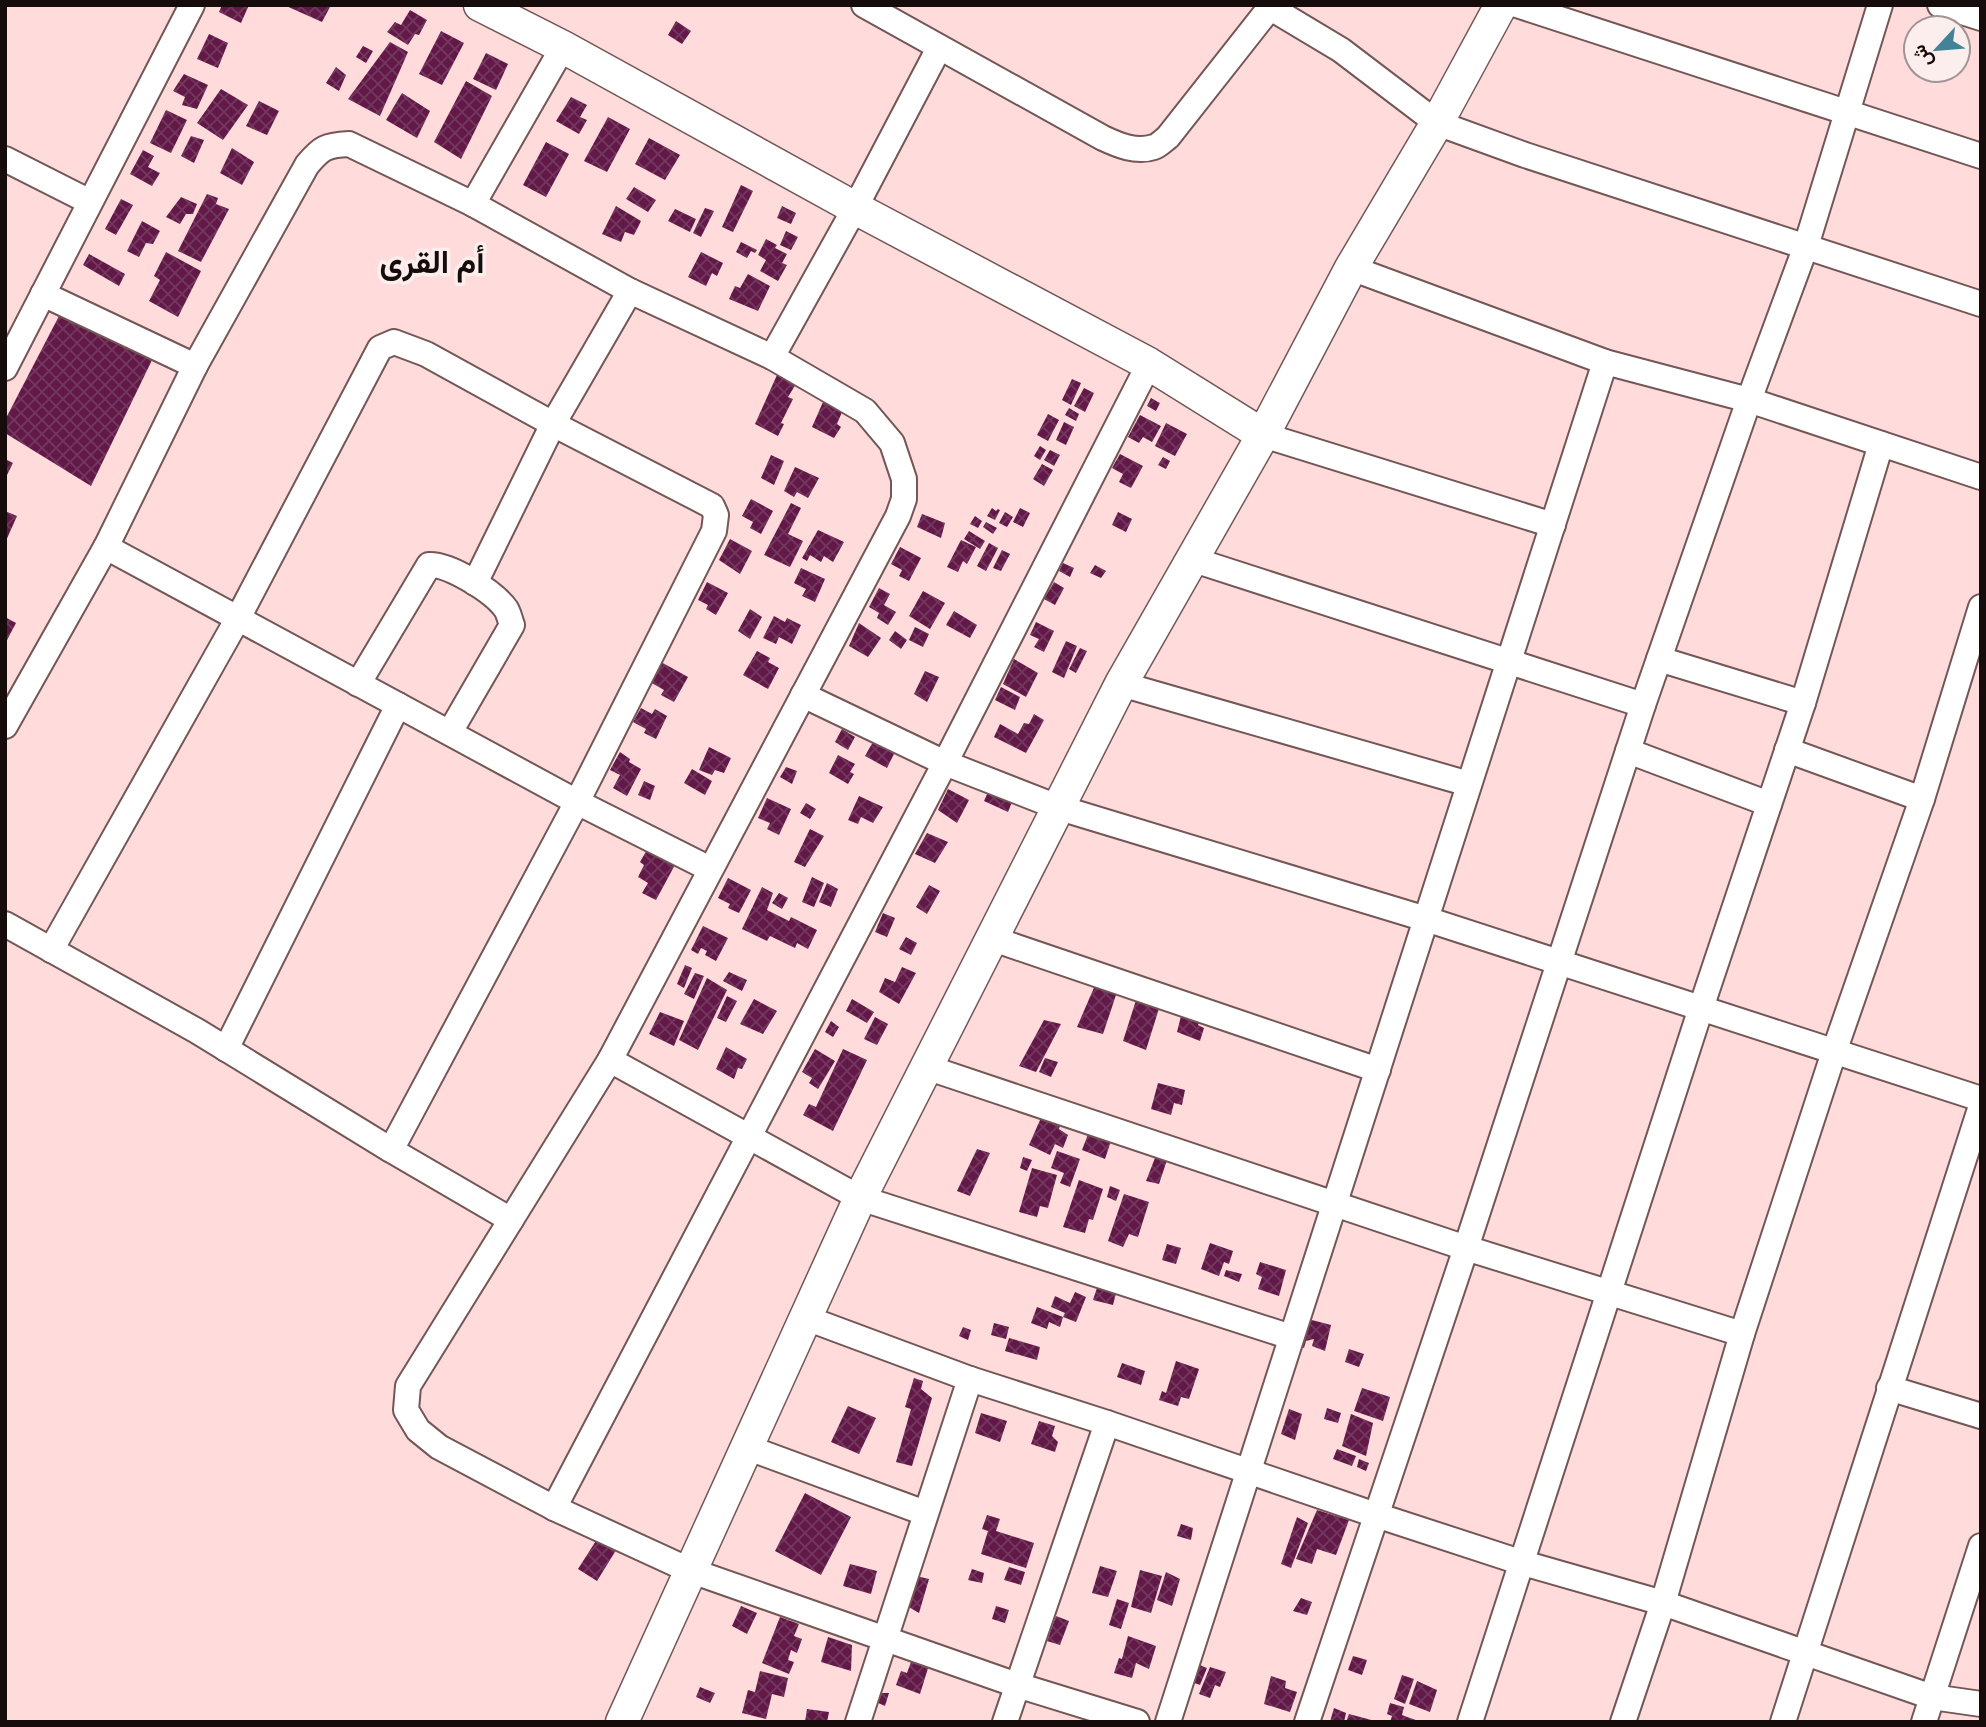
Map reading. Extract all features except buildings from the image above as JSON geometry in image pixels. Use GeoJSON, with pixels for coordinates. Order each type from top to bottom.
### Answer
{"type":"FeatureCollection","features":[{"type":"Feature","properties":{"kind":"street"},"geometry":{"type":"LineString","coordinates":[[5,368],[192,5]]}},
{"type":"Feature","properties":{"kind":"street"},"geometry":{"type":"LineString","coordinates":[[864,5],[1123,148],[1154,147],[1168,137],[1271,7],[1341,50],[1437,123],[1525,155],[1981,304]]}},
{"type":"Feature","properties":{"kind":"street"},"geometry":{"type":"LineString","coordinates":[[628,1721],[689,1570],[860,1198],[926,1067],[1121,684],[1264,435],[1351,268],[1437,123],[1501,5]]}},
{"type":"Feature","properties":{"kind":"street"},"geometry":{"type":"LineString","coordinates":[[1517,5],[1981,156]]}},
{"type":"Feature","properties":{"kind":"street"},"geometry":{"type":"LineString","coordinates":[[1307,1722],[1466,1248],[1643,705],[1749,400],[1806,246],[1880,5]]}},
{"type":"Feature","properties":{"kind":"street"},"geometry":{"type":"LineString","coordinates":[[1940,5],[1981,19]]}},
{"type":"Feature","properties":{"kind":"street"},"geometry":{"type":"LineString","coordinates":[[490,7],[855,208],[1149,364],[1264,435],[1553,525]]}},
{"type":"Feature","properties":{"kind":"street"},"geometry":{"type":"LineString","coordinates":[[473,204],[563,47]]}},
{"type":"Feature","properties":{"kind":"street"},"geometry":{"type":"LineString","coordinates":[[772,358],[939,48]]}},
{"type":"Feature","properties":{"kind":"street"},"geometry":{"type":"LineString","coordinates":[[5,726],[106,547],[195,366],[307,165],[318,152],[329,145],[349,144],[473,204],[629,291],[772,358],[865,411],[892,443],[905,488],[898,516],[610,1060],[408,1386],[406,1410],[418,1430],[439,1447],[554,1508],[689,1570],[1017,1685],[1138,1722]]}},
{"type":"Feature","properties":{"kind":"street"},"geometry":{"type":"LineString","coordinates":[[5,159],[90,202]]}},
{"type":"Feature","properties":{"kind":"street"},"geometry":{"type":"LineString","coordinates":[[1351,268],[1605,362],[1749,400],[1981,477]]}},
{"type":"Feature","properties":{"kind":"street"},"geometry":{"type":"LineString","coordinates":[[475,583],[553,424],[629,291]]}},
{"type":"Feature","properties":{"kind":"street"},"geometry":{"type":"LineString","coordinates":[[43,294],[195,366]]}},
{"type":"Feature","properties":{"kind":"street"},"geometry":{"type":"LineString","coordinates":[[51,950],[237,620],[380,348],[394,342],[408,345],[712,506],[716,515],[714,531],[577,802],[391,1150]]}},
{"type":"Feature","properties":{"kind":"street"},"geometry":{"type":"LineString","coordinates":[[1168,1722],[1605,362]]}},
{"type":"Feature","properties":{"kind":"street"},"geometry":{"type":"LineString","coordinates":[[554,1508],[945,763],[1149,364]]}},
{"type":"Feature","properties":{"kind":"street"},"geometry":{"type":"LineString","coordinates":[[1469,1722],[1803,703],[1881,444]]}},
{"type":"Feature","properties":{"kind":"street"},"geometry":{"type":"LineString","coordinates":[[106,547],[577,802],[710,869]]}},
{"type":"Feature","properties":{"kind":"street"},"geometry":{"type":"LineString","coordinates":[[1191,559],[1643,705]]}},
{"type":"Feature","properties":{"kind":"street"},"geometry":{"type":"LineString","coordinates":[[358,684],[429,565],[439,565],[475,583],[501,603],[508,612],[512,625],[450,732]]}},
{"type":"Feature","properties":{"kind":"street"},"geometry":{"type":"LineString","coordinates":[[1623,1722],[1663,1603],[1742,1334],[1834,1052],[1923,799],[1981,607]]}},
{"type":"Feature","properties":{"kind":"street"},"geometry":{"type":"LineString","coordinates":[[1659,659],[1803,703]]}},
{"type":"Feature","properties":{"kind":"street"},"geometry":{"type":"LineString","coordinates":[[1121,684],[1469,784]]}},
{"type":"Feature","properties":{"kind":"street"},"geometry":{"type":"LineString","coordinates":[[803,695],[945,763],[1060,808],[1426,919],[1981,1099]]}},
{"type":"Feature","properties":{"kind":"street"},"geometry":{"type":"LineString","coordinates":[[226,1049],[398,705]]}},
{"type":"Feature","properties":{"kind":"street"},"geometry":{"type":"LineString","coordinates":[[1787,750],[1923,799]]}},
{"type":"Feature","properties":{"kind":"street"},"geometry":{"type":"LineString","coordinates":[[1628,751],[1769,804]]}},
{"type":"Feature","properties":{"kind":"street"},"geometry":{"type":"LineString","coordinates":[[5,924],[226,1049],[511,1220]]}},
{"type":"Feature","properties":{"kind":"street"},"geometry":{"type":"LineString","coordinates":[[993,939],[1378,1069]]}},
{"type":"Feature","properties":{"kind":"street"},"geometry":{"type":"LineString","coordinates":[[610,1060],[860,1198],[1291,1337]]}},
{"type":"Feature","properties":{"kind":"street"},"geometry":{"type":"LineString","coordinates":[[926,1067],[1466,1248],[1742,1334]]}},
{"type":"Feature","properties":{"kind":"street"},"geometry":{"type":"LineString","coordinates":[[1783,1722],[1981,1106]]}},
{"type":"Feature","properties":{"kind":"street"},"geometry":{"type":"LineString","coordinates":[[806,1318],[970,1379],[1376,1515],[1523,1563],[1663,1603],[1932,1697],[1981,1704]]}},
{"type":"Feature","properties":{"kind":"street"},"geometry":{"type":"LineString","coordinates":[[858,1722],[970,1379]]}},
{"type":"Feature","properties":{"kind":"street"},"geometry":{"type":"LineString","coordinates":[[1889,1388],[1981,1416]]}},
{"type":"Feature","properties":{"kind":"street"},"geometry":{"type":"LineString","coordinates":[[1005,1722],[1107,1423]]}},
{"type":"Feature","properties":{"kind":"street"},"geometry":{"type":"LineString","coordinates":[[746,1447],[925,1513]]}},
{"type":"Feature","properties":{"kind":"street"},"geometry":{"type":"LineString","coordinates":[[1924,1722],[1981,1546]]}},
{"type":"Feature","properties":{"kind":"district","name":"أم القرى"},"geometry":{"type":"Point","coordinates":[432,262]}}]}
